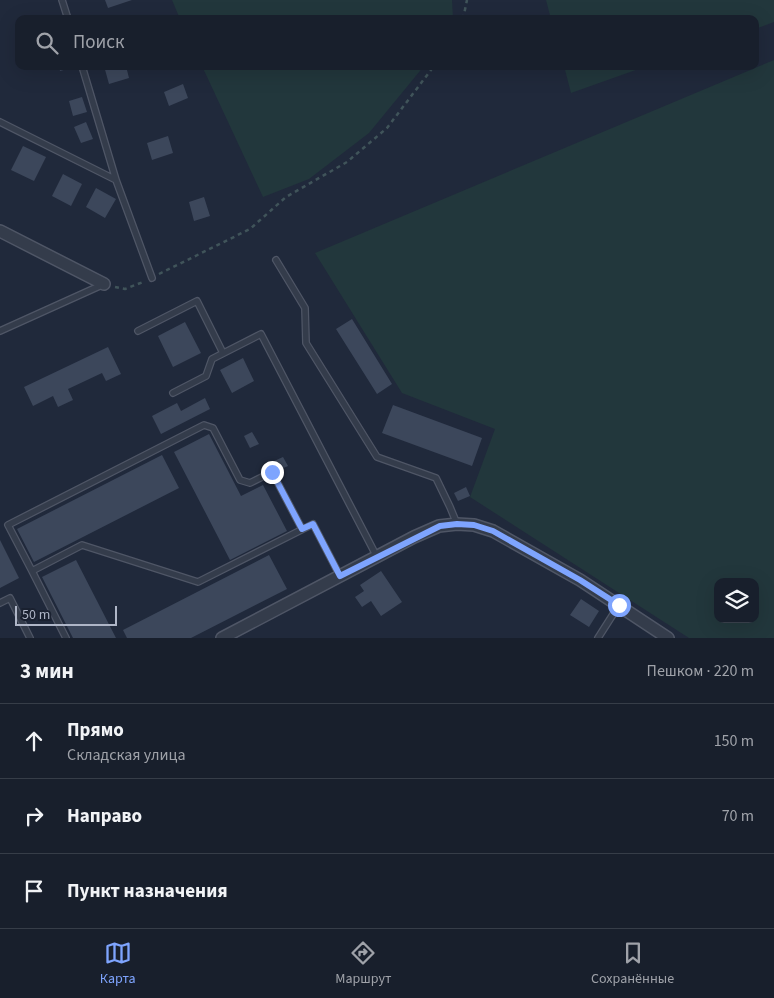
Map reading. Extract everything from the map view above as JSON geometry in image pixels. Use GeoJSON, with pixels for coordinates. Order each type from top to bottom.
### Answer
{"type":"FeatureCollection","features":[{"type":"Feature","properties":{"kind":"street"},"geometry":{"type":"LineString","coordinates":[[0,232],[104,284]]}},
{"type":"Feature","properties":{"kind":"street"},"geometry":{"type":"LineString","coordinates":[[222,638],[440,526],[457,524],[474,525],[493,531],[580,580],[668,638]]}},
{"type":"Feature","properties":{"kind":"lane"},"geometry":{"type":"LineString","coordinates":[[62,0],[67,15]]}},
{"type":"Feature","properties":{"kind":"lane"},"geometry":{"type":"LineString","coordinates":[[83,70],[116,180],[152,278]]}},
{"type":"Feature","properties":{"kind":"lane"},"geometry":{"type":"LineString","coordinates":[[0,122],[116,180]]}},
{"type":"Feature","properties":{"kind":"lane"},"geometry":{"type":"LineString","coordinates":[[276,260],[305,308],[306,343],[377,457],[436,478],[457,524]]}},
{"type":"Feature","properties":{"kind":"lane"},"geometry":{"type":"LineString","coordinates":[[0,331],[104,284]]}},
{"type":"Feature","properties":{"kind":"lane"},"geometry":{"type":"LineString","coordinates":[[138,331],[197,301],[224,353]]}},
{"type":"Feature","properties":{"kind":"lane"},"geometry":{"type":"LineString","coordinates":[[173,393],[206,376],[212,359],[261,334],[377,557]]}},
{"type":"Feature","properties":{"kind":"lane"},"geometry":{"type":"LineString","coordinates":[[66,638],[8,525],[204,425],[213,428],[240,480],[250,483],[272,472],[302,529]]}},
{"type":"Feature","properties":{"kind":"lane"},"geometry":{"type":"LineString","coordinates":[[32,571],[82,545],[198,582],[313,524],[340,576]]}},
{"type":"Feature","properties":{"kind":"lane"},"geometry":{"type":"LineString","coordinates":[[0,603],[10,598],[30,638]]}},
{"type":"Feature","properties":{"kind":"lane"},"geometry":{"type":"LineString","coordinates":[[598,638],[619,605]]}},
{"type":"Feature","properties":{"kind":"path"},"geometry":{"type":"LineString","coordinates":[[464,15],[467,0]]}},
{"type":"Feature","properties":{"kind":"path"},"geometry":{"type":"LineString","coordinates":[[104,284],[125,289],[152,278],[250,229],[286,197],[347,162],[387,128],[431,70]]}},
{"type":"Feature","properties":{"kind":"green space"},"geometry":{"type":"Polygon","coordinates":[[[172,0],[452,0],[453,15],[178,15],[172,0]]]}},
{"type":"Feature","properties":{"kind":"green space"},"geometry":{"type":"Polygon","coordinates":[[[546,0],[774,0],[774,22],[759,28],[759,15],[550,15],[546,0]]]}},
{"type":"Feature","properties":{"kind":"green space"},"geometry":{"type":"Polygon","coordinates":[[[774,60],[774,638],[689,638],[470,497],[495,429],[402,393],[315,253],[750,70],[759,70],[759,66],[774,60]]]}},
{"type":"Feature","properties":{"kind":"green space"},"geometry":{"type":"Polygon","coordinates":[[[204,70],[421,70],[369,133],[309,179],[263,197],[204,70]]]}},
{"type":"Feature","properties":{"kind":"green space"},"geometry":{"type":"Polygon","coordinates":[[[565,70],[636,70],[571,93],[565,70]]]}},
{"type":"Feature","properties":{"kind":"building"},"geometry":{"type":"Polygon","coordinates":[[[105,0],[132,0],[108,8],[105,0]]]}},
{"type":"Feature","properties":{"kind":"building"},"geometry":{"type":"Polygon","coordinates":[[[105,70],[127,70],[129,78],[109,84],[105,70]]]}},
{"type":"Feature","properties":{"kind":"building"},"geometry":{"type":"Polygon","coordinates":[[[183,84],[188,98],[169,106],[164,92],[183,84]]]}},
{"type":"Feature","properties":{"kind":"building"},"geometry":{"type":"Polygon","coordinates":[[[82,97],[87,112],[73,116],[69,101],[82,97]]]}},
{"type":"Feature","properties":{"kind":"building"},"geometry":{"type":"Polygon","coordinates":[[[86,122],[93,139],[81,143],[74,127],[86,122]]]}},
{"type":"Feature","properties":{"kind":"building"},"geometry":{"type":"Polygon","coordinates":[[[168,136],[173,153],[152,160],[147,143],[168,136]]]}},
{"type":"Feature","properties":{"kind":"building"},"geometry":{"type":"Polygon","coordinates":[[[23,146],[46,157],[34,181],[11,170],[23,146]]]}},
{"type":"Feature","properties":{"kind":"building"},"geometry":{"type":"Polygon","coordinates":[[[63,174],[82,184],[71,206],[52,196],[63,174]]]}},
{"type":"Feature","properties":{"kind":"building"},"geometry":{"type":"Polygon","coordinates":[[[96,188],[116,199],[105,218],[86,207],[96,188]]]}},
{"type":"Feature","properties":{"kind":"building"},"geometry":{"type":"Polygon","coordinates":[[[204,197],[210,216],[194,221],[189,202],[204,197]]]}},
{"type":"Feature","properties":{"kind":"building"},"geometry":{"type":"Polygon","coordinates":[[[352,319],[392,384],[377,394],[336,329],[352,319]]]}},
{"type":"Feature","properties":{"kind":"building"},"geometry":{"type":"Polygon","coordinates":[[[185,322],[201,353],[173,367],[158,336],[185,322]]]}},
{"type":"Feature","properties":{"kind":"building"},"geometry":{"type":"Polygon","coordinates":[[[108,347],[121,374],[106,381],[102,373],[68,389],[73,400],[58,407],[53,396],[33,406],[24,387],[108,347]]]}},
{"type":"Feature","properties":{"kind":"building"},"geometry":{"type":"Polygon","coordinates":[[[243,358],[254,381],[232,393],[220,370],[243,358]]]}},
{"type":"Feature","properties":{"kind":"building"},"geometry":{"type":"Polygon","coordinates":[[[205,398],[210,409],[161,434],[152,416],[177,403],[181,411],[205,398]]]}},
{"type":"Feature","properties":{"kind":"building"},"geometry":{"type":"Polygon","coordinates":[[[393,405],[482,438],[472,466],[382,433],[393,405]]]}},
{"type":"Feature","properties":{"kind":"building"},"geometry":{"type":"Polygon","coordinates":[[[252,432],[259,444],[250,448],[244,436],[252,432]]]}},
{"type":"Feature","properties":{"kind":"building"},"geometry":{"type":"Polygon","coordinates":[[[209,434],[241,496],[263,485],[287,531],[230,560],[174,452],[209,434]]]}},
{"type":"Feature","properties":{"kind":"building"},"geometry":{"type":"Polygon","coordinates":[[[162,455],[179,488],[34,562],[17,529],[162,455]]]}},
{"type":"Feature","properties":{"kind":"building"},"geometry":{"type":"Polygon","coordinates":[[[283,457],[288,466],[277,471],[272,462],[283,457]]]}},
{"type":"Feature","properties":{"kind":"building"},"geometry":{"type":"Polygon","coordinates":[[[466,487],[470,496],[458,501],[454,493],[466,487]]]}},
{"type":"Feature","properties":{"kind":"building"},"geometry":{"type":"Polygon","coordinates":[[[0,540],[19,578],[0,588],[0,540]]]}},
{"type":"Feature","properties":{"kind":"building"},"geometry":{"type":"Polygon","coordinates":[[[269,555],[287,589],[191,638],[127,638],[123,630],[269,555]]]}},
{"type":"Feature","properties":{"kind":"building"},"geometry":{"type":"Polygon","coordinates":[[[76,560],[116,638],[73,638],[42,577],[76,560]]]}},
{"type":"Feature","properties":{"kind":"building"},"geometry":{"type":"Polygon","coordinates":[[[381,571],[402,602],[381,616],[371,601],[362,607],[355,597],[364,591],[360,585],[381,571]]]}},
{"type":"Feature","properties":{"kind":"building"},"geometry":{"type":"Polygon","coordinates":[[[581,599],[599,611],[589,627],[570,615],[581,599]]]}},
{"type":"Feature","properties":{"kind":"route"},"geometry":{"type":"LineString","coordinates":[[272,472],[302,529],[313,524],[340,576],[414,537],[440,526],[474,525],[493,531],[580,580],[619,605]]}}]}
